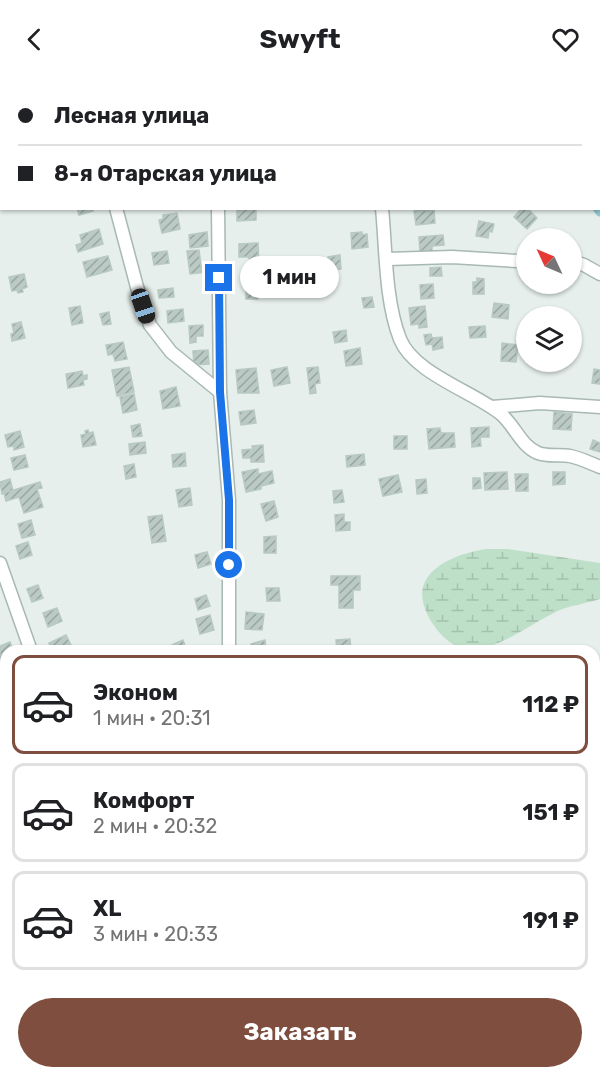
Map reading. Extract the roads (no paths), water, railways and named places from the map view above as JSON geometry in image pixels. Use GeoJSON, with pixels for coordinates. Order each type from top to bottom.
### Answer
{"type":"FeatureCollection","features":[{"type":"Feature","properties":{"kind":"street"},"geometry":{"type":"LineString","coordinates":[[117,210],[150,325],[171,352],[220,392]]}},
{"type":"Feature","properties":{"kind":"street"},"geometry":{"type":"LineString","coordinates":[[218,210],[220,392],[229,500],[229,645]]}},
{"type":"Feature","properties":{"kind":"street"},"geometry":{"type":"LineString","coordinates":[[382,210],[390,301],[400,340],[407,351],[420,365],[492,407],[508,420],[526,446],[540,454],[570,456],[600,467]]}},
{"type":"Feature","properties":{"kind":"street"},"geometry":{"type":"LineString","coordinates":[[387,259],[452,257],[516,261]]}},
{"type":"Feature","properties":{"kind":"street"},"geometry":{"type":"LineString","coordinates":[[582,264],[600,274]]}},
{"type":"Feature","properties":{"kind":"street"},"geometry":{"type":"LineString","coordinates":[[492,407],[540,403],[600,407]]}},
{"type":"Feature","properties":{"kind":"street"},"geometry":{"type":"LineString","coordinates":[[0,563],[29,645]]}}]}
